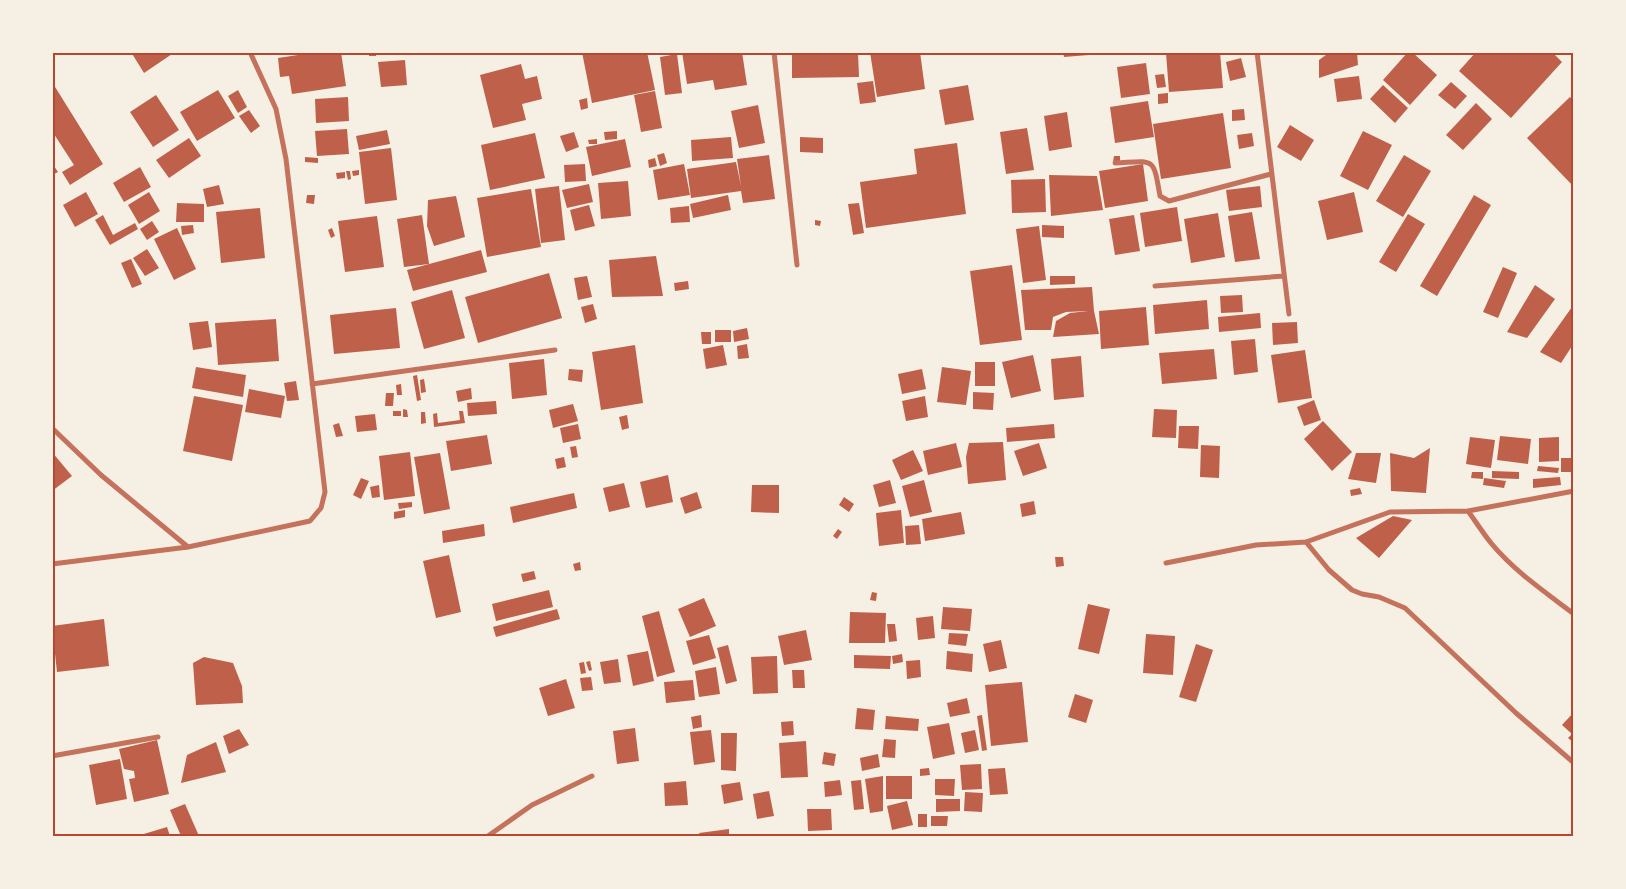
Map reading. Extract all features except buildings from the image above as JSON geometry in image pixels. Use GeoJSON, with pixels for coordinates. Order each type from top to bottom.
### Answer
{"type":"FeatureCollection","features":[{"type":"Feature","properties":{"kind":"street"},"geometry":{"type":"LineString","coordinates":[[52,564],[188,548],[310,521],[322,508],[325,492],[286,159],[276,109],[250,53],[256,52]]}},
{"type":"Feature","properties":{"kind":"street"},"geometry":{"type":"LineString","coordinates":[[774,52],[797,264]]}},
{"type":"Feature","properties":{"kind":"street"},"geometry":{"type":"LineString","coordinates":[[1257,52],[1289,314]]}},
{"type":"Feature","properties":{"kind":"street"},"geometry":{"type":"LineString","coordinates":[[1115,162],[1145,162],[1153,164],[1156,169],[1160,196],[1169,201],[1271,174]]}},
{"type":"Feature","properties":{"kind":"street"},"geometry":{"type":"LineString","coordinates":[[1155,286],[1284,276]]}},
{"type":"Feature","properties":{"kind":"street"},"geometry":{"type":"LineString","coordinates":[[312,384],[555,350]]}},
{"type":"Feature","properties":{"kind":"street"},"geometry":{"type":"LineString","coordinates":[[52,428],[101,475],[188,548]]}},
{"type":"Feature","properties":{"kind":"street"},"geometry":{"type":"LineString","coordinates":[[1166,563],[1256,546],[1306,542],[1390,512],[1468,511],[1574,491]]}},
{"type":"Feature","properties":{"kind":"street"},"geometry":{"type":"LineString","coordinates":[[1468,511],[1491,543],[1507,560],[1531,582],[1574,614]]}},
{"type":"Feature","properties":{"kind":"street"},"geometry":{"type":"LineString","coordinates":[[1306,542],[1329,570],[1352,590],[1379,597],[1405,608],[1516,713],[1574,763]]}},
{"type":"Feature","properties":{"kind":"street"},"geometry":{"type":"LineString","coordinates":[[52,756],[158,737]]}},
{"type":"Feature","properties":{"kind":"street"},"geometry":{"type":"LineString","coordinates":[[488,836],[532,805],[592,776]]}}]}
